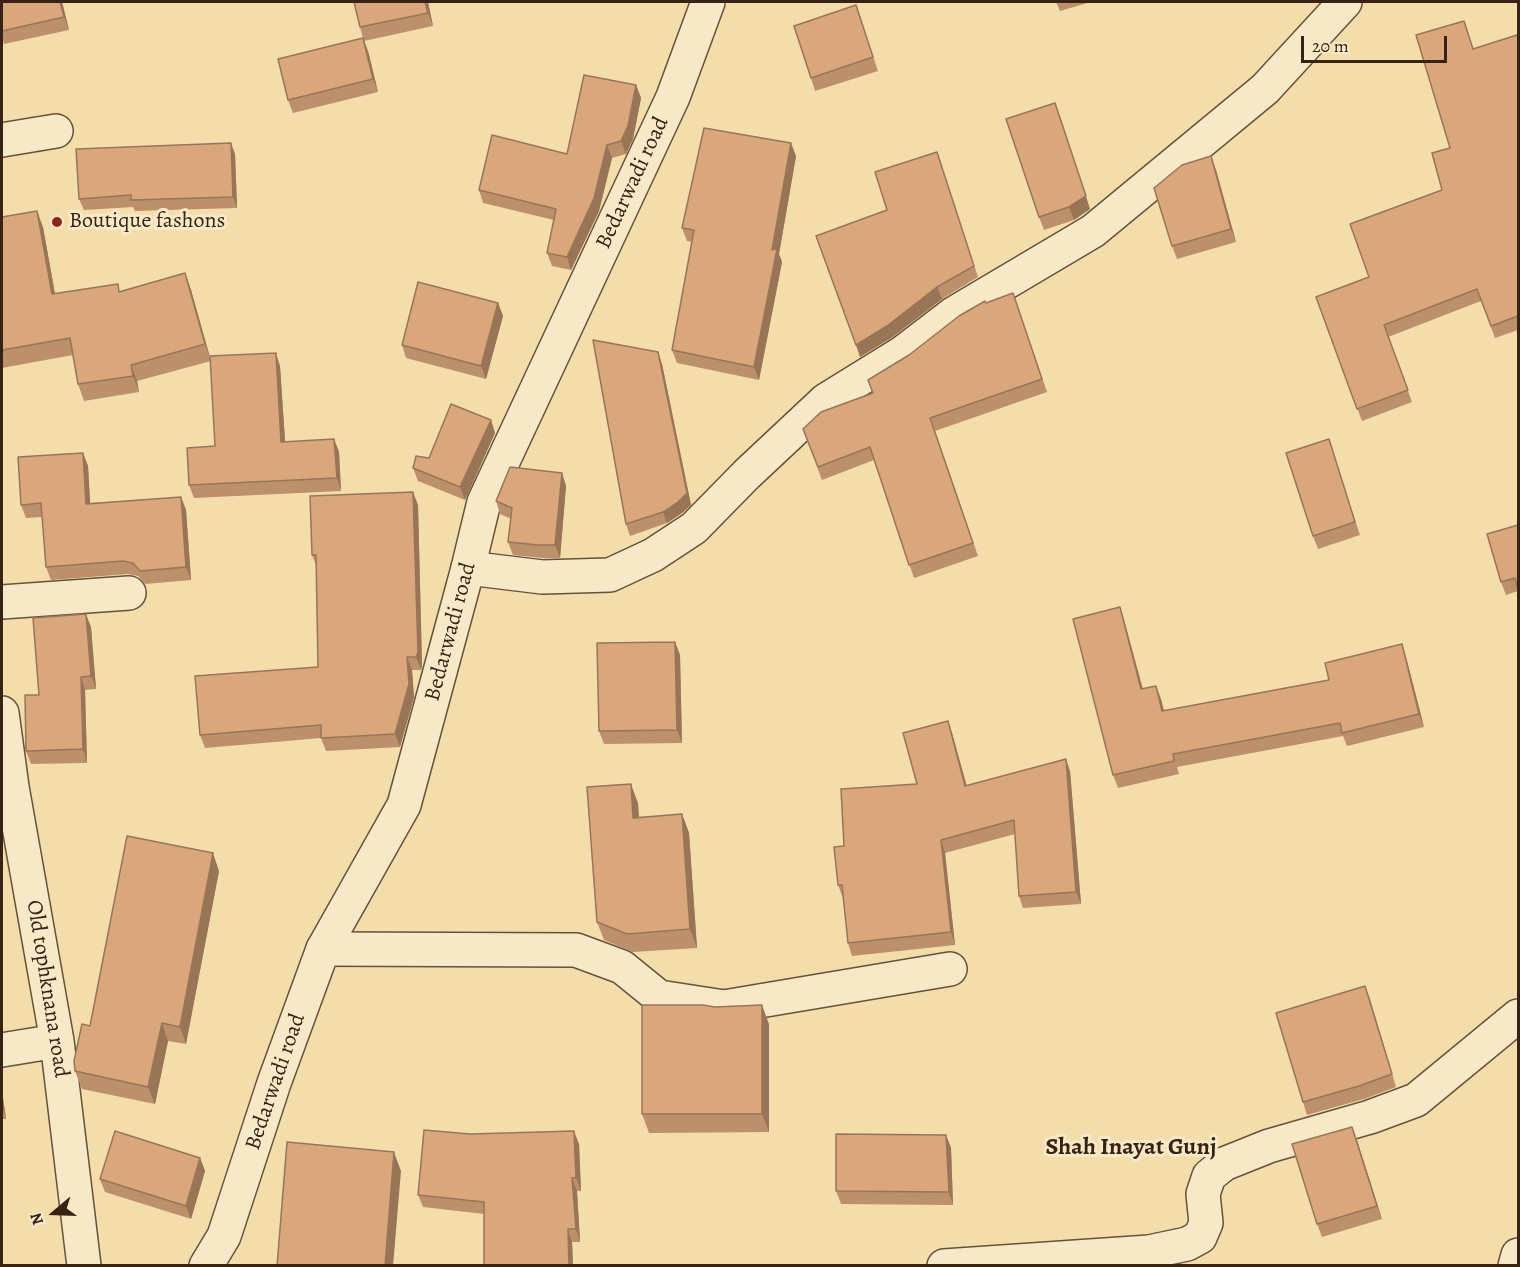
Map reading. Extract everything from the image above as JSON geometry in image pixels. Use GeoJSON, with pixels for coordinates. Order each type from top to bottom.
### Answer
{"type":"FeatureCollection","features":[{"type":"Feature","properties":{"kind":"street","name":"Bedarwadi road"},"geometry":{"type":"LineString","coordinates":[[206,1266],[224,1236],[274,1083],[323,949],[405,806],[484,502],[673,97],[708,2]]}},
{"type":"Feature","properties":{"kind":"street"},"geometry":{"type":"LineString","coordinates":[[468,568],[542,577],[610,574],[653,555],[694,528],[747,474],[826,400],[902,354],[953,314],[1093,231],[1266,89],[1345,2]]}},
{"type":"Feature","properties":{"kind":"street"},"geometry":{"type":"LineString","coordinates":[[2,140],[56,131]]}},
{"type":"Feature","properties":{"kind":"street"},"geometry":{"type":"LineString","coordinates":[[2,602],[129,593]]}},
{"type":"Feature","properties":{"kind":"street","name":"Old tophknana road"},"geometry":{"type":"LineString","coordinates":[[2,713],[7,788],[57,1041],[84,1266]]}},
{"type":"Feature","properties":{"kind":"street"},"geometry":{"type":"LineString","coordinates":[[323,949],[576,950],[622,967],[659,997],[724,1007],[950,969]]}},
{"type":"Feature","properties":{"kind":"street"},"geometry":{"type":"LineString","coordinates":[[944,1266],[1149,1252],[1188,1244],[1200,1237],[1206,1222],[1203,1194],[1209,1176],[1224,1164],[1269,1146],[1370,1117],[1416,1100],[1518,1016]]}},
{"type":"Feature","properties":{"kind":"street"},"geometry":{"type":"LineString","coordinates":[[2,1050],[57,1041]]}},
{"type":"Feature","properties":{"kind":"street"},"geometry":{"type":"LineString","coordinates":[[1515,1266],[1518,1255]]}},
{"type":"Feature","properties":{"kind":"building"},"geometry":{"type":"Polygon","coordinates":[[[2,2],[60,2],[64,17],[2,31],[2,2]]]}},
{"type":"Feature","properties":{"kind":"building"},"geometry":{"type":"Polygon","coordinates":[[[354,2],[425,2],[428,13],[360,27],[354,2]]]}},
{"type":"Feature","properties":{"kind":"building"},"geometry":{"type":"Polygon","coordinates":[[[856,5],[873,57],[811,78],[794,26],[856,5]]]}},
{"type":"Feature","properties":{"kind":"building"},"geometry":{"type":"Polygon","coordinates":[[[1464,21],[1473,49],[1517,35],[1518,38],[1518,316],[1491,326],[1477,289],[1384,325],[1408,390],[1357,409],[1316,297],[1369,277],[1350,224],[1442,190],[1432,153],[1450,148],[1416,35],[1464,21]]]}},
{"type":"Feature","properties":{"kind":"building"},"geometry":{"type":"Polygon","coordinates":[[[363,38],[373,79],[288,100],[278,59],[363,38]]]}},
{"type":"Feature","properties":{"kind":"building"},"geometry":{"type":"Polygon","coordinates":[[[584,75],[636,85],[628,126],[621,141],[607,145],[594,198],[567,257],[547,253],[556,209],[479,190],[492,135],[567,154],[584,75]]]}},
{"type":"Feature","properties":{"kind":"building"},"geometry":{"type":"Polygon","coordinates":[[[1055,103],[1086,196],[1069,207],[1039,217],[1006,119],[1055,103]]]}},
{"type":"Feature","properties":{"kind":"building"},"geometry":{"type":"Polygon","coordinates":[[[704,128],[791,143],[772,250],[777,249],[754,367],[672,350],[694,230],[682,228],[704,128]]]}},
{"type":"Feature","properties":{"kind":"building"},"geometry":{"type":"Polygon","coordinates":[[[231,143],[233,197],[131,200],[131,195],[79,199],[76,149],[231,143]]]}},
{"type":"Feature","properties":{"kind":"building"},"geometry":{"type":"Polygon","coordinates":[[[937,152],[974,266],[937,287],[887,326],[856,345],[816,236],[887,210],[875,172],[937,152]]]}},
{"type":"Feature","properties":{"kind":"building"},"geometry":{"type":"Polygon","coordinates":[[[1211,156],[1231,229],[1172,246],[1154,188],[1182,165],[1211,156]]]}},
{"type":"Feature","properties":{"kind":"building"},"geometry":{"type":"Polygon","coordinates":[[[37,211],[52,294],[118,284],[119,292],[185,273],[205,344],[131,365],[133,376],[78,384],[70,338],[2,350],[2,217],[37,211]]]}},
{"type":"Feature","properties":{"kind":"building"},"geometry":{"type":"Polygon","coordinates":[[[418,282],[498,303],[481,366],[402,345],[418,282]]]}},
{"type":"Feature","properties":{"kind":"building"},"geometry":{"type":"Polygon","coordinates":[[[1013,293],[1042,379],[930,418],[973,543],[909,565],[870,447],[818,467],[803,429],[821,412],[873,393],[868,380],[909,355],[959,316],[985,301],[986,303],[1013,293]]]}},
{"type":"Feature","properties":{"kind":"building"},"geometry":{"type":"Polygon","coordinates":[[[593,340],[658,352],[687,493],[663,512],[626,524],[593,340]]]}},
{"type":"Feature","properties":{"kind":"building"},"geometry":{"type":"Polygon","coordinates":[[[276,353],[281,442],[334,439],[337,478],[189,485],[187,448],[215,446],[210,356],[276,353]]]}},
{"type":"Feature","properties":{"kind":"building"},"geometry":{"type":"Polygon","coordinates":[[[451,404],[491,420],[460,487],[413,468],[416,456],[429,458],[451,404]]]}},
{"type":"Feature","properties":{"kind":"building"},"geometry":{"type":"Polygon","coordinates":[[[1329,439],[1355,522],[1313,536],[1286,453],[1329,439]]]}},
{"type":"Feature","properties":{"kind":"building"},"geometry":{"type":"Polygon","coordinates":[[[83,453],[86,504],[181,497],[186,567],[140,571],[133,563],[123,561],[46,567],[41,503],[21,505],[18,457],[83,453]]]}},
{"type":"Feature","properties":{"kind":"building"},"geometry":{"type":"Polygon","coordinates":[[[510,467],[562,473],[555,545],[508,542],[512,508],[496,501],[510,467]]]}},
{"type":"Feature","properties":{"kind":"building"},"geometry":{"type":"Polygon","coordinates":[[[413,492],[418,652],[416,657],[407,657],[409,684],[395,734],[321,738],[321,725],[200,735],[195,676],[318,667],[316,555],[312,555],[310,496],[413,492]]]}},
{"type":"Feature","properties":{"kind":"building"},"geometry":{"type":"Polygon","coordinates":[[[1518,525],[1518,589],[1515,578],[1501,582],[1487,534],[1518,525]]]}},
{"type":"Feature","properties":{"kind":"building"},"geometry":{"type":"Polygon","coordinates":[[[1120,607],[1141,689],[1156,686],[1162,711],[1329,680],[1325,663],[1402,644],[1419,714],[1342,733],[1340,723],[1173,754],[1174,761],[1113,775],[1073,619],[1120,607]]]}},
{"type":"Feature","properties":{"kind":"building"},"geometry":{"type":"Polygon","coordinates":[[[86,614],[91,676],[81,677],[83,749],[26,751],[25,695],[39,695],[33,618],[86,614]]]}},
{"type":"Feature","properties":{"kind":"building"},"geometry":{"type":"Polygon","coordinates":[[[675,642],[677,730],[599,731],[597,643],[675,642]]]}},
{"type":"Feature","properties":{"kind":"building"},"geometry":{"type":"Polygon","coordinates":[[[948,721],[965,786],[1066,759],[1076,892],[1019,896],[1014,820],[941,840],[951,932],[848,943],[842,885],[838,885],[834,847],[844,846],[841,789],[917,784],[903,733],[948,721]]]}},
{"type":"Feature","properties":{"kind":"building"},"geometry":{"type":"Polygon","coordinates":[[[631,784],[633,818],[682,814],[690,929],[627,934],[597,922],[587,787],[631,784]]]}},
{"type":"Feature","properties":{"kind":"building"},"geometry":{"type":"Polygon","coordinates":[[[127,836],[213,853],[180,1027],[162,1023],[148,1087],[75,1071],[74,1061],[82,1024],[90,1026],[127,836]]]}},
{"type":"Feature","properties":{"kind":"building"},"geometry":{"type":"Polygon","coordinates":[[[1365,986],[1392,1074],[1303,1102],[1276,1013],[1365,986]]]}},
{"type":"Feature","properties":{"kind":"building"},"geometry":{"type":"Polygon","coordinates":[[[642,1005],[715,1007],[762,1005],[762,1114],[642,1114],[642,1005]]]}},
{"type":"Feature","properties":{"kind":"building"},"geometry":{"type":"Polygon","coordinates":[[[1352,1127],[1377,1206],[1317,1224],[1292,1144],[1352,1127]]]}},
{"type":"Feature","properties":{"kind":"building"},"geometry":{"type":"Polygon","coordinates":[[[424,1130],[470,1134],[574,1131],[576,1178],[572,1178],[576,1229],[568,1229],[569,1266],[484,1266],[484,1202],[418,1195],[424,1130]]]}},
{"type":"Feature","properties":{"kind":"building"},"geometry":{"type":"Polygon","coordinates":[[[115,1131],[200,1158],[186,1206],[100,1179],[115,1131]]]}},
{"type":"Feature","properties":{"kind":"building"},"geometry":{"type":"Polygon","coordinates":[[[836,1134],[946,1135],[949,1192],[836,1191],[836,1134]]]}},
{"type":"Feature","properties":{"kind":"building"},"geometry":{"type":"Polygon","coordinates":[[[287,1142],[394,1152],[385,1266],[277,1266],[287,1142]]]}},
{"type":"Feature","properties":{"kind":"place","name":"Boutique fashons"},"geometry":{"type":"Point","coordinates":[57,222]}},
{"type":"Feature","properties":{"kind":"district","name":"Shah Inayat Gunj"},"geometry":{"type":"Point","coordinates":[1131,1148]}}]}
